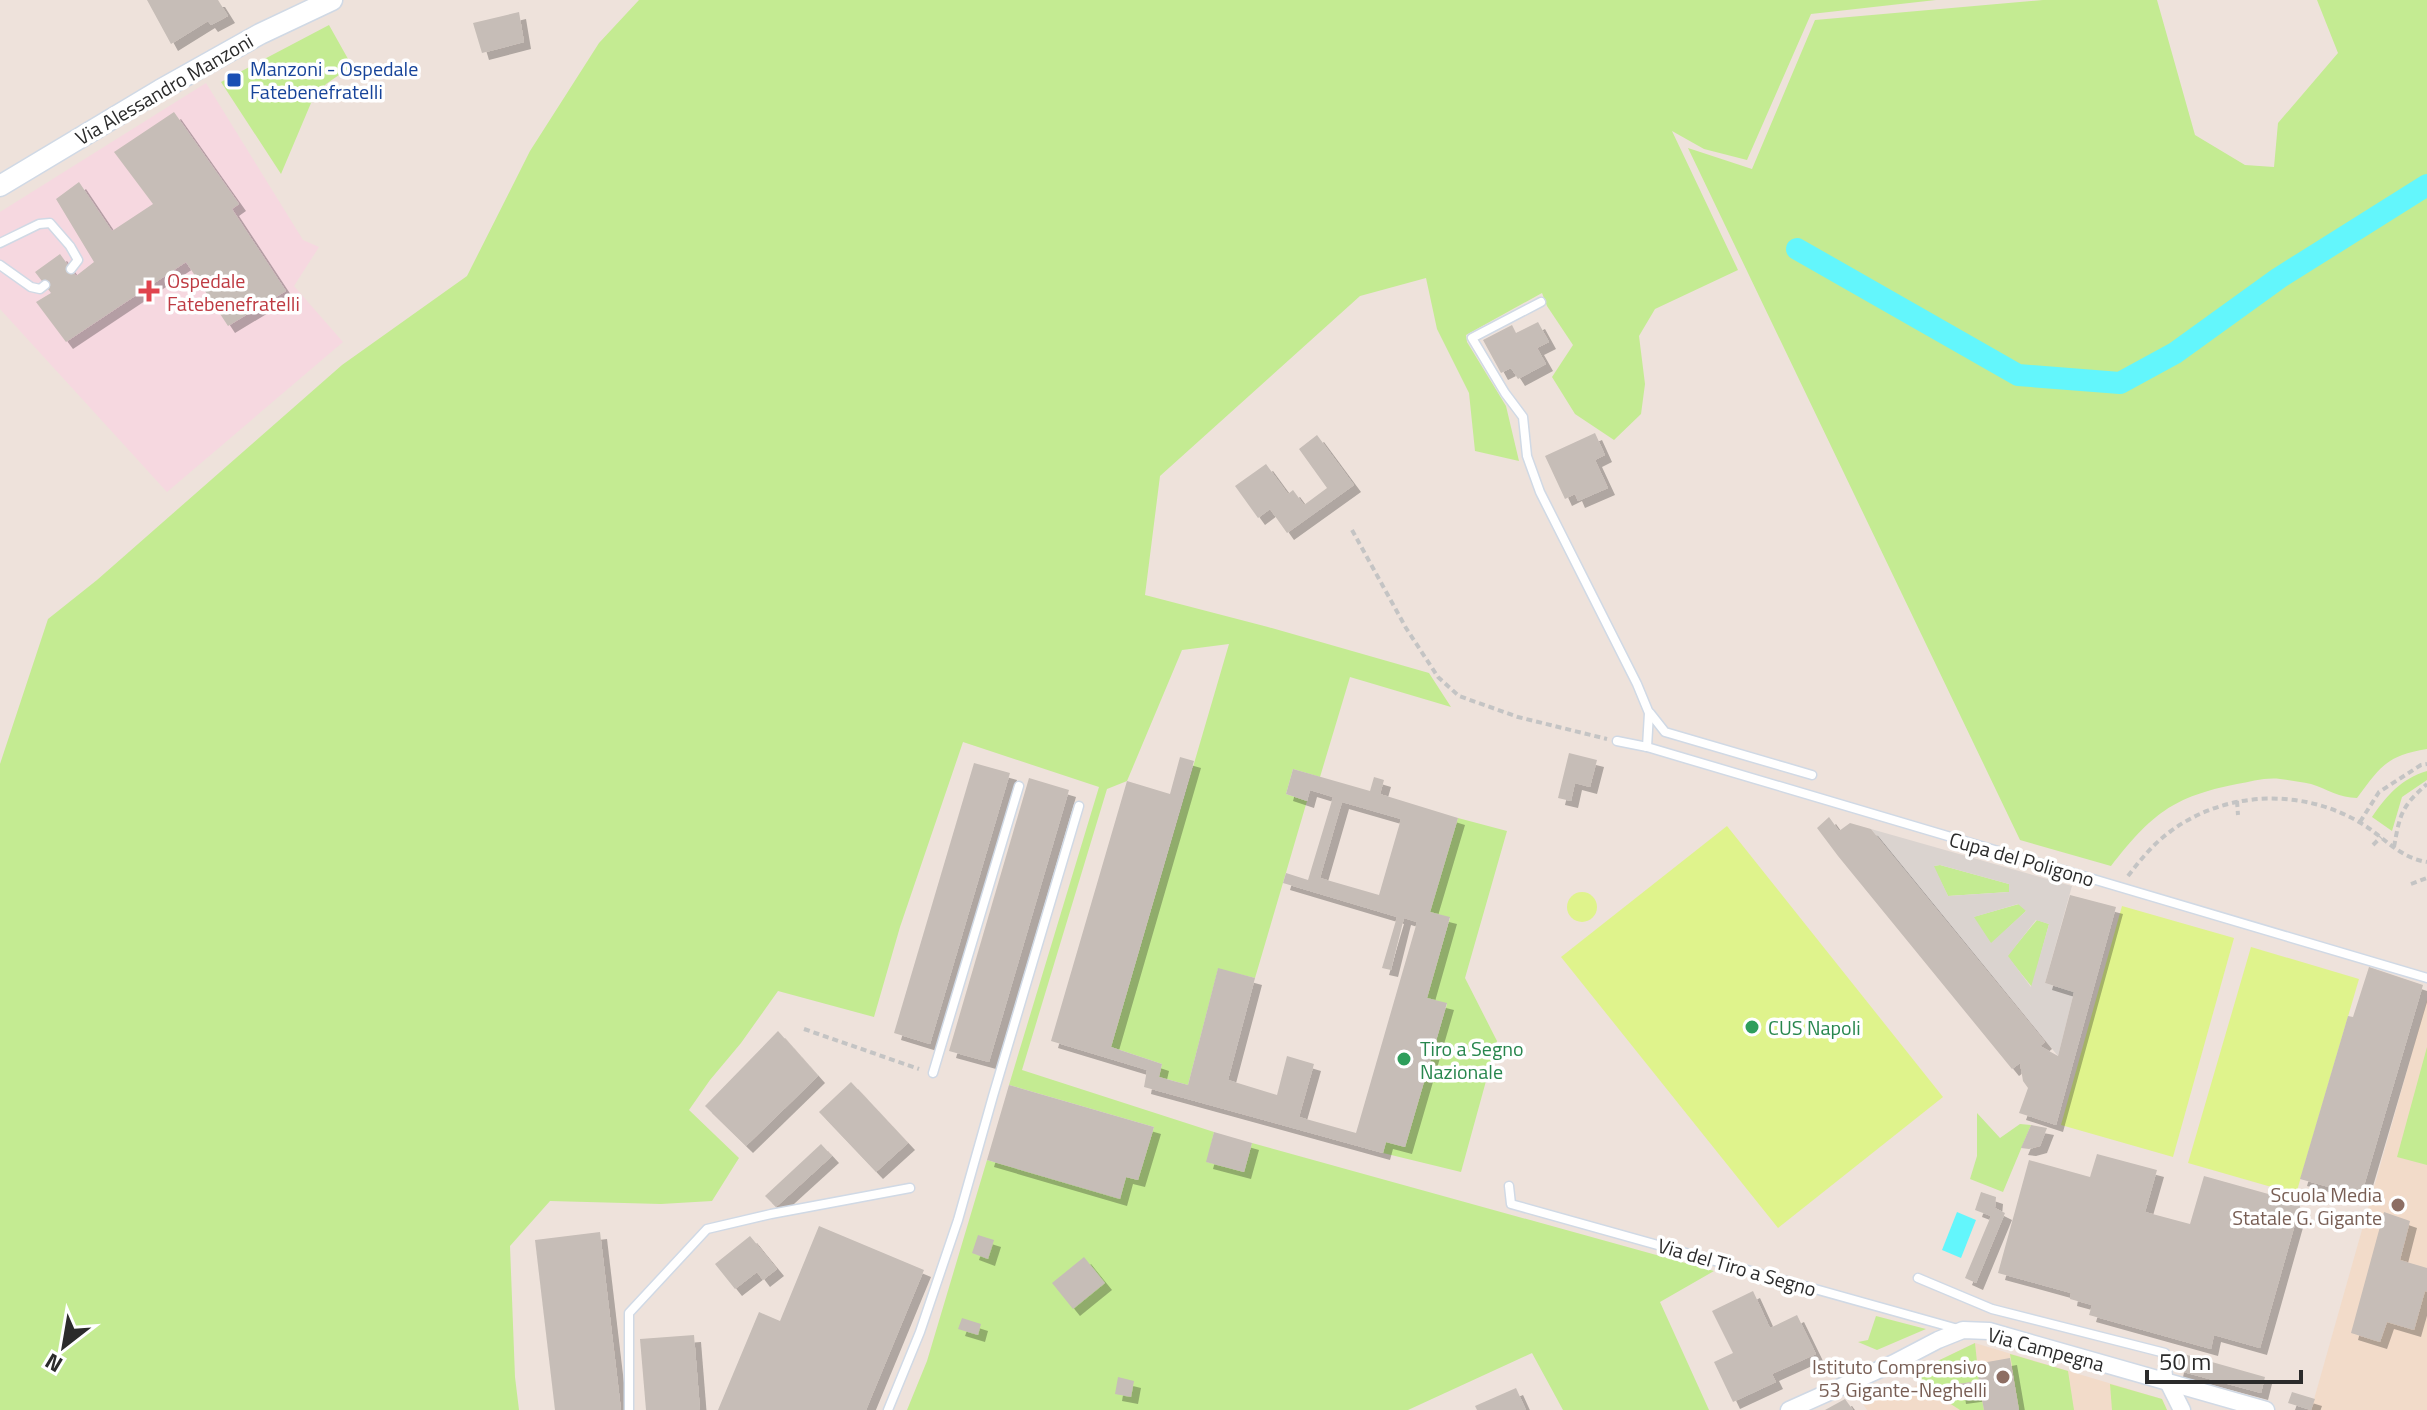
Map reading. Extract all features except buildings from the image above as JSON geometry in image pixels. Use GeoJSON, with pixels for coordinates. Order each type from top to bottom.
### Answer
{"type":"FeatureCollection","features":[{"type":"Feature","properties":{"kind":"street","name":"Via Alessandro Manzoni"},"geometry":{"type":"LineString","coordinates":[[0,186],[160,90],[260,34],[332,0]]}},
{"type":"Feature","properties":{"kind":"street","name":"Via Campegna"},"geometry":{"type":"LineString","coordinates":[[1789,1410],[1963,1330],[1989,1331],[2266,1410]]}},
{"type":"Feature","properties":{"kind":"street"},"geometry":{"type":"LineString","coordinates":[[2169,1384],[2182,1410]]}},
{"type":"Feature","properties":{"kind":"lane"},"geometry":{"type":"LineString","coordinates":[[0,243],[39,224],[50,223],[78,260],[71,269]]}},
{"type":"Feature","properties":{"kind":"lane"},"geometry":{"type":"LineString","coordinates":[[0,265],[31,287],[40,289],[45,285]]}},
{"type":"Feature","properties":{"kind":"lane"},"geometry":{"type":"LineString","coordinates":[[1541,302],[1472,338],[1523,417],[1527,456],[1540,492],[1649,713],[1665,732],[1812,775]]}},
{"type":"Feature","properties":{"kind":"lane"},"geometry":{"type":"LineString","coordinates":[[1647,747],[1649,713]]}},
{"type":"Feature","properties":{"kind":"lane","name":"Cupa del Poligono"},"geometry":{"type":"LineString","coordinates":[[1617,741],[1647,747],[2427,978]]}},
{"type":"Feature","properties":{"kind":"lane"},"geometry":{"type":"LineString","coordinates":[[933,1073],[1019,786]]}},
{"type":"Feature","properties":{"kind":"lane"},"geometry":{"type":"LineString","coordinates":[[888,1410],[920,1332],[958,1220],[1079,806]]}},
{"type":"Feature","properties":{"kind":"lane","name":"Via del Tiro a Segno"},"geometry":{"type":"LineString","coordinates":[[1509,1186],[1511,1204],[1963,1330]]}},
{"type":"Feature","properties":{"kind":"lane"},"geometry":{"type":"LineString","coordinates":[[629,1410],[629,1313],[707,1229],[910,1188]]}},
{"type":"Feature","properties":{"kind":"lane"},"geometry":{"type":"LineString","coordinates":[[1918,1278],[1992,1309],[2165,1353],[2169,1384]]}},
{"type":"Feature","properties":{"kind":"path"},"geometry":{"type":"LineString","coordinates":[[1352,530],[1406,628],[1438,677],[1459,696],[1518,717],[1617,741]]}},
{"type":"Feature","properties":{"kind":"path"},"geometry":{"type":"LineString","coordinates":[[2360,822],[2379,792],[2427,764]]}},
{"type":"Feature","properties":{"kind":"path"},"geometry":{"type":"LineString","coordinates":[[2394,848],[2401,813],[2427,784]]}},
{"type":"Feature","properties":{"kind":"path"},"geometry":{"type":"LineString","coordinates":[[2127,877],[2145,854],[2171,830],[2208,810],[2237,801],[2271,798],[2302,800],[2335,810],[2360,822],[2403,855],[2427,862]]}},
{"type":"Feature","properties":{"kind":"path"},"geometry":{"type":"LineString","coordinates":[[2237,801],[2238,815]]}},
{"type":"Feature","properties":{"kind":"path"},"geometry":{"type":"LineString","coordinates":[[2373,845],[2381,837]]}},
{"type":"Feature","properties":{"kind":"path"},"geometry":{"type":"LineString","coordinates":[[2411,884],[2427,878]]}},
{"type":"Feature","properties":{"kind":"path"},"geometry":{"type":"LineString","coordinates":[[804,1029],[933,1073]]}},
{"type":"Feature","properties":{"kind":"shaded area","name":"Ospedale Fatebenefratelli"},"geometry":{"type":"Polygon","coordinates":[[[206,83],[303,240],[319,247],[294,286],[343,342],[167,492],[0,309],[0,212],[206,83]]]}},
{"type":"Feature","properties":{"kind":"shaded area"},"geometry":{"type":"Polygon","coordinates":[[[1871,829],[2072,886],[2045,983],[2074,992],[2058,1056],[1871,829]],[[1934,866],[1948,896],[2009,892],[2009,884],[1934,866]],[[2018,904],[1974,917],[1991,943],[2026,911],[2018,904]],[[2036,920],[2008,956],[2031,987],[2049,924],[2036,920]]]}},
{"type":"Feature","properties":{"kind":"shaded area","name":"Scuola Media Statale G. Gigante"},"geometry":{"type":"Polygon","coordinates":[[[2427,1000],[2427,1410],[2311,1410],[2427,1000]]]}},
{"type":"Feature","properties":{"kind":"shaded area","name":"Istituto Comprensivo 53 Gigante-Neghelli"},"geometry":{"type":"Polygon","coordinates":[[[1975,1343],[2162,1399],[2167,1410],[1867,1410],[1861,1401],[1892,1385],[1906,1392],[1919,1384],[1921,1369],[1975,1343]]]}},
{"type":"Feature","properties":{"kind":"green space"},"geometry":{"type":"Polygon","coordinates":[[[639,0],[1936,0],[1811,14],[1747,160],[1704,149],[1672,131],[1738,270],[1655,309],[1639,336],[1645,384],[1641,414],[1614,440],[1575,414],[1552,377],[1573,345],[1542,293],[1466,335],[1467,342],[1506,406],[1519,461],[1475,451],[1469,393],[1437,329],[1426,278],[1360,296],[1160,476],[1145,595],[1429,673],[1451,707],[1350,677],[1320,777],[1293,769],[1286,794],[1307,801],[1255,978],[1218,969],[1188,1085],[1159,1077],[1162,1064],[1111,1047],[1229,644],[1182,650],[1127,781],[1107,789],[1022,1070],[1214,1132],[1207,1162],[1244,1172],[1252,1143],[1714,1271],[1660,1302],[1709,1410],[1563,1410],[1532,1353],[1408,1410],[907,1410],[927,1361],[987,1160],[1120,1198],[1126,1177],[1138,1180],[1154,1127],[1009,1085],[1099,787],[963,742],[900,927],[874,1017],[778,991],[689,1110],[739,1158],[712,1201],[661,1204],[550,1201],[510,1246],[519,1410],[0,1410],[0,764],[48,619],[97,580],[342,365],[467,276],[530,151],[599,43],[639,0]]]}},
{"type":"Feature","properties":{"kind":"green space"},"geometry":{"type":"Polygon","coordinates":[[[2043,0],[2157,0],[2195,135],[2245,165],[2274,167],[2278,123],[2338,53],[2317,0],[2427,0],[2427,749],[2393,759],[2372,778],[2357,798],[2311,784],[2275,779],[2237,784],[2196,795],[2165,810],[2139,833],[2111,866],[2020,840],[1688,148],[1752,169],[1815,20],[2043,0]]]}},
{"type":"Feature","properties":{"kind":"green space"},"geometry":{"type":"Polygon","coordinates":[[[329,25],[352,66],[326,84],[311,103],[281,174],[221,82],[329,25]]]}},
{"type":"Feature","properties":{"kind":"green space"},"geometry":{"type":"Polygon","coordinates":[[[2427,771],[2427,780],[2402,797],[2392,831],[2372,817],[2395,789],[2427,771]]]}},
{"type":"Feature","properties":{"kind":"green space"},"geometry":{"type":"Polygon","coordinates":[[[1458,818],[1507,831],[1465,978],[1497,1041],[1461,1172],[1383,1153],[1386,1142],[1405,1147],[1447,1004],[1427,998],[1450,918],[1430,912],[1458,818]]]}},
{"type":"Feature","properties":{"kind":"green space","name":"CUS Napoli"},"geometry":{"type":"Polygon","coordinates":[[[1727,826],[1943,1097],[1778,1228],[1561,957],[1727,826]]]}},
{"type":"Feature","properties":{"kind":"green space"},"geometry":{"type":"Polygon","coordinates":[[[1940,865],[2009,884],[2009,892],[1948,896],[1933,866],[1940,865]]]}},
{"type":"Feature","properties":{"kind":"green space"},"geometry":{"type":"Polygon","coordinates":[[[1582,892],[1593,896],[1597,907],[1593,918],[1582,922],[1571,918],[1567,907],[1571,896],[1582,892]]]}},
{"type":"Feature","properties":{"kind":"green space"},"geometry":{"type":"Polygon","coordinates":[[[2019,904],[2027,910],[1991,944],[1973,917],[2019,904]]]}},
{"type":"Feature","properties":{"kind":"green space"},"geometry":{"type":"Polygon","coordinates":[[[2122,906],[2234,938],[2173,1157],[2061,1125],[2122,906]]]}},
{"type":"Feature","properties":{"kind":"green space"},"geometry":{"type":"Polygon","coordinates":[[[2037,920],[2049,924],[2032,987],[2007,956],[2037,920]]]}},
{"type":"Feature","properties":{"kind":"green space"},"geometry":{"type":"Polygon","coordinates":[[[2251,947],[2359,979],[2296,1194],[2188,1163],[2251,947]]]}},
{"type":"Feature","properties":{"kind":"green space"},"geometry":{"type":"Polygon","coordinates":[[[2427,1047],[2427,1165],[2397,1157],[2427,1047]]]}},
{"type":"Feature","properties":{"kind":"green space"},"geometry":{"type":"Polygon","coordinates":[[[1977,1113],[2000,1138],[2020,1124],[2031,1125],[2003,1192],[1970,1179],[1977,1156],[1977,1113]]]}},
{"type":"Feature","properties":{"kind":"green space"},"geometry":{"type":"Polygon","coordinates":[[[1876,1316],[1926,1329],[1877,1350],[1858,1342],[1868,1340],[1876,1316]]]}},
{"type":"Feature","properties":{"kind":"green space"},"geometry":{"type":"Polygon","coordinates":[[[1975,1343],[1979,1381],[1958,1384],[1960,1397],[1981,1394],[1984,1410],[1960,1410],[1920,1384],[1921,1369],[1975,1343]]]}},
{"type":"Feature","properties":{"kind":"green space"},"geometry":{"type":"Polygon","coordinates":[[[2010,1354],[2068,1371],[2074,1410],[2019,1410],[2010,1354]]]}},
{"type":"Feature","properties":{"kind":"green space"},"geometry":{"type":"Polygon","coordinates":[[[2110,1384],[2162,1399],[2167,1410],[2112,1410],[2110,1384]]]}},
{"type":"Feature","properties":{"kind":"water"},"geometry":{"type":"Polygon","coordinates":[[[1957,1212],[1976,1220],[1961,1258],[1942,1250],[1957,1212]]]}},
{"type":"Feature","properties":{"kind":"waterway"},"geometry":{"type":"LineString","coordinates":[[1797,249],[2018,375],[2120,383],[2175,353],[2279,278],[2427,185]]}},
{"type":"Feature","properties":{"kind":"place","name":"Manzoni - Ospedale Fatebenefratelli"},"geometry":{"type":"Point","coordinates":[234,80]}},
{"type":"Feature","properties":{"kind":"place","name":"Ospedale Fatebenefratelli"},"geometry":{"type":"Point","coordinates":[149,291]}},
{"type":"Feature","properties":{"kind":"place","name":"CUS Napoli"},"geometry":{"type":"Point","coordinates":[1752,1027]}},
{"type":"Feature","properties":{"kind":"place","name":"Tiro a Segno Nazionale"},"geometry":{"type":"Point","coordinates":[1404,1059]}},
{"type":"Feature","properties":{"kind":"place","name":"Scuola Media Statale G. Gigante"},"geometry":{"type":"Point","coordinates":[2398,1205]}},
{"type":"Feature","properties":{"kind":"place","name":"Istituto Comprensivo 53 Gigante-Neghelli"},"geometry":{"type":"Point","coordinates":[2003,1377]}}]}
